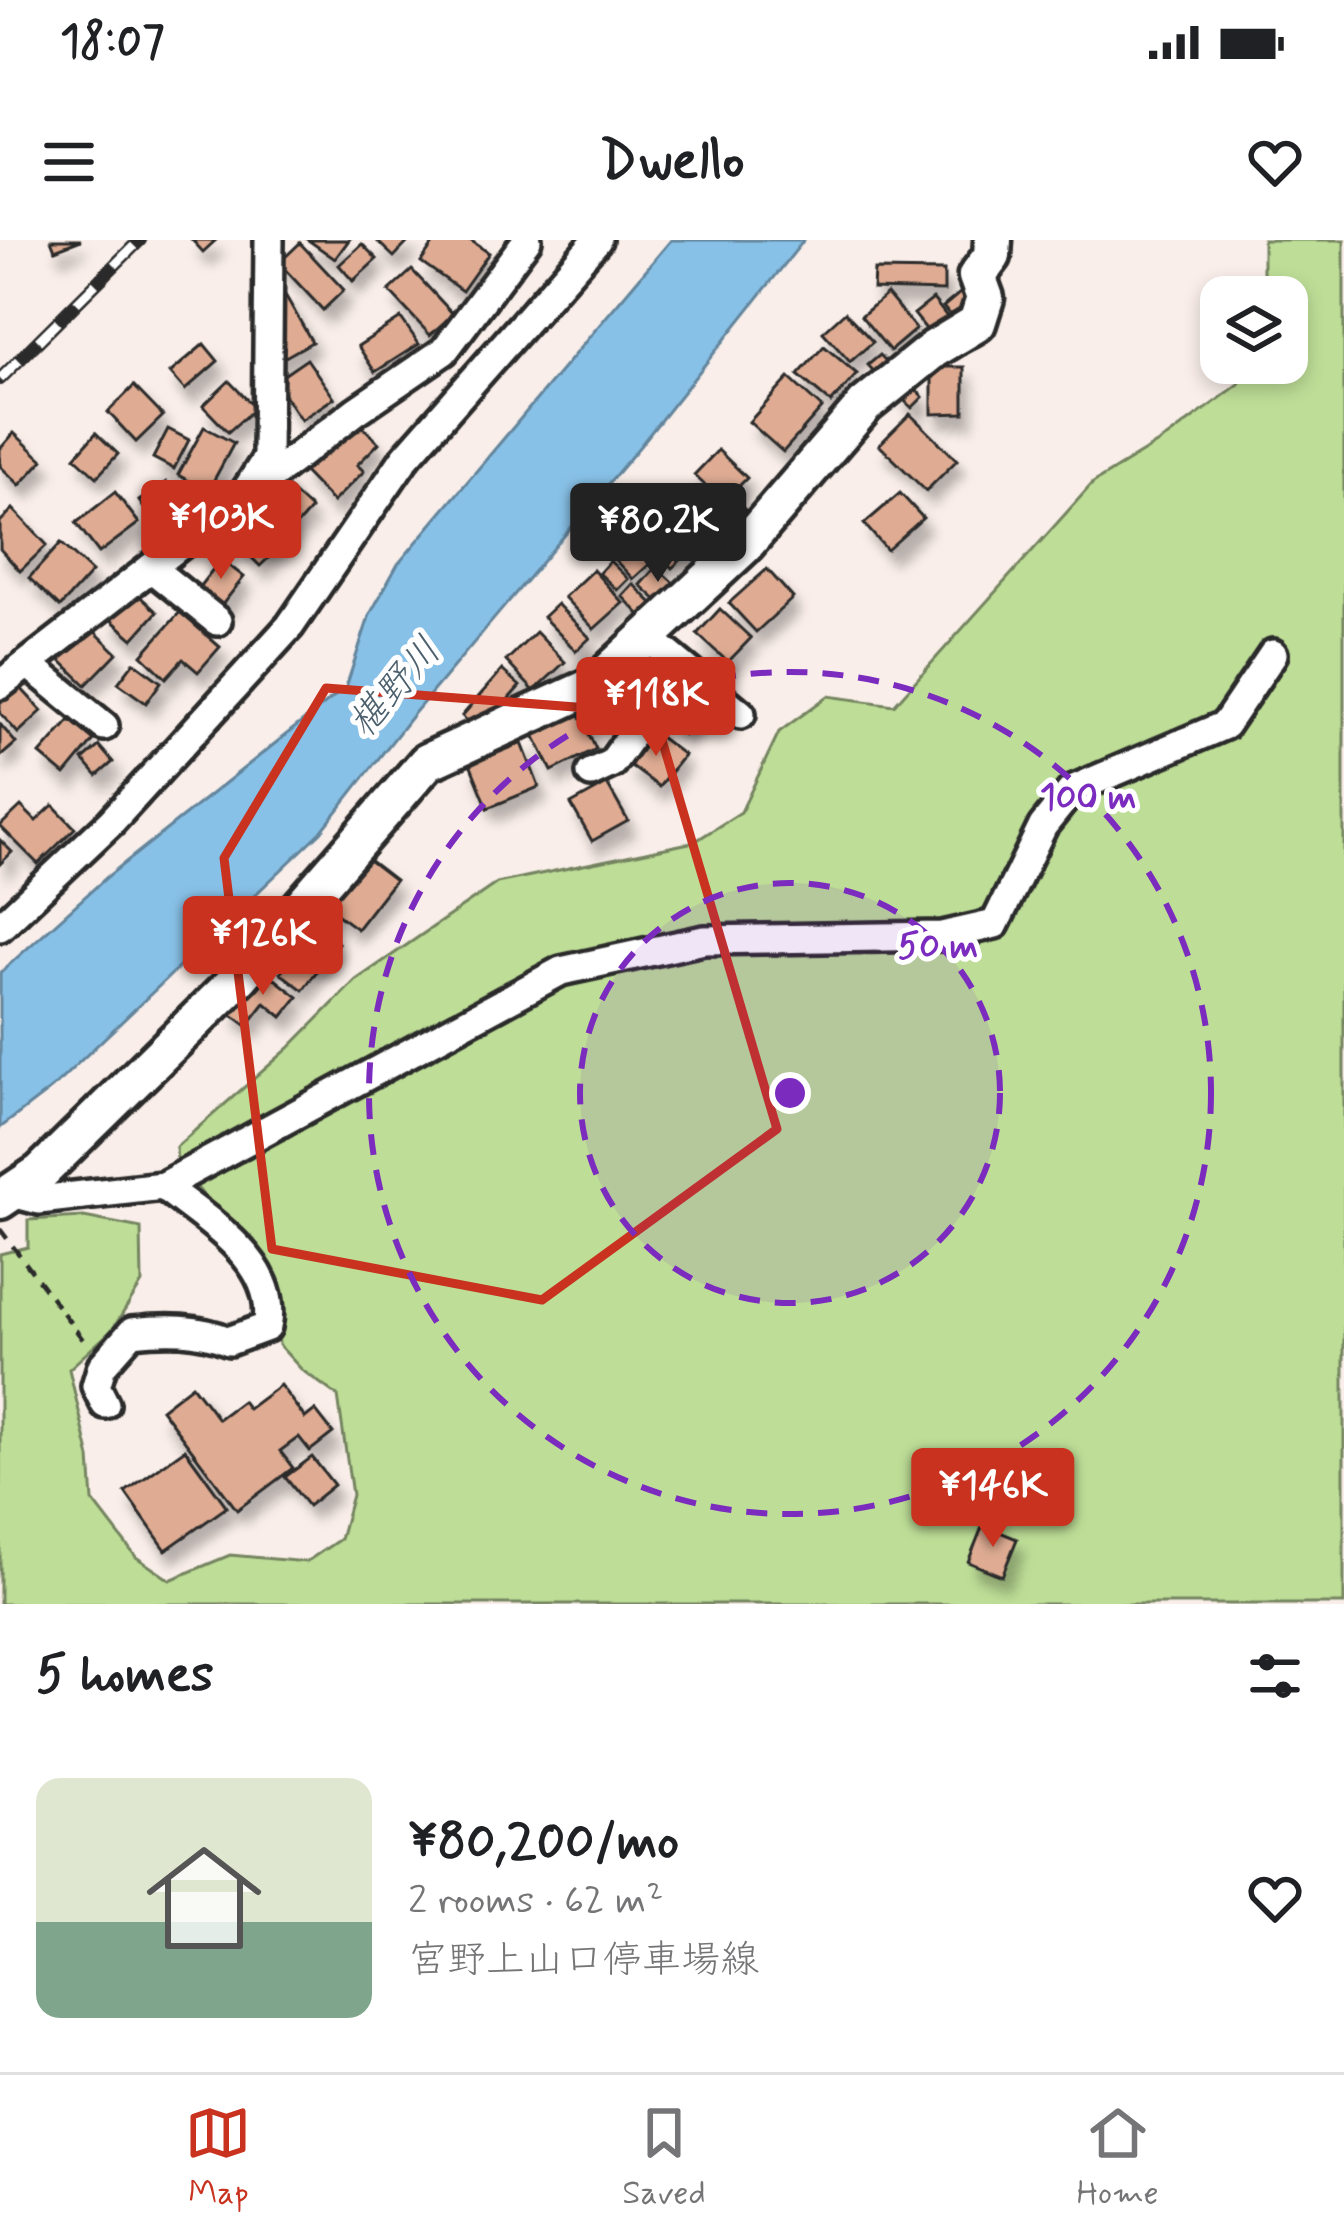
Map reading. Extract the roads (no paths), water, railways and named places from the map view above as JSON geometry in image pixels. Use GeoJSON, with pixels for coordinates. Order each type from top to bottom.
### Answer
{"type":"FeatureCollection","features":[{"type":"Feature","properties":{"kind":"main road"},"geometry":{"type":"LineString","coordinates":[[6,1197],[40,1173],[240,977],[427,762],[595,685],[744,546],[865,405],[934,350],[977,323],[985,298],[977,276],[992,256],[993,240]]}},
{"type":"Feature","properties":{"kind":"street"},"geometry":{"type":"LineString","coordinates":[[242,497],[267,458],[269,240]]}},
{"type":"Feature","properties":{"kind":"street"},"geometry":{"type":"LineString","coordinates":[[0,686],[242,497],[444,351],[527,240]]}},
{"type":"Feature","properties":{"kind":"street"},"geometry":{"type":"LineString","coordinates":[[0,927],[111,822],[290,626],[405,458],[597,240]]}},
{"type":"Feature","properties":{"kind":"street"},"geometry":{"type":"LineString","coordinates":[[151,568],[217,621]]}},
{"type":"Feature","properties":{"kind":"street"},"geometry":{"type":"LineString","coordinates":[[647,637],[741,714]]}},
{"type":"Feature","properties":{"kind":"street"},"geometry":{"type":"LineString","coordinates":[[6,1197],[39,1200],[164,1186],[561,971],[704,940],[942,936],[995,924],[1043,826],[1072,790],[1225,725],[1273,654]]}},
{"type":"Feature","properties":{"kind":"street"},"geometry":{"type":"LineString","coordinates":[[28,664],[104,726]]}},
{"type":"Feature","properties":{"kind":"street"},"geometry":{"type":"LineString","coordinates":[[595,685],[641,722],[610,773]]}},
{"type":"Feature","properties":{"kind":"street"},"geometry":{"type":"LineString","coordinates":[[105,1404],[96,1386],[102,1366],[132,1331],[208,1333],[229,1341],[266,1327],[272,1304],[238,1246],[164,1186]]}},
{"type":"Feature","properties":{"kind":"water","name":"椹野川"},"geometry":{"type":"Polygon","coordinates":[[[671,240],[804,240],[321,832],[52,1088],[0,1128],[0,973],[107,877],[346,687],[370,614],[398,564],[671,240]]]}},
{"type":"Feature","properties":{"kind":"railway"},"geometry":{"type":"LineString","coordinates":[[0,379],[140,240]]}}]}
